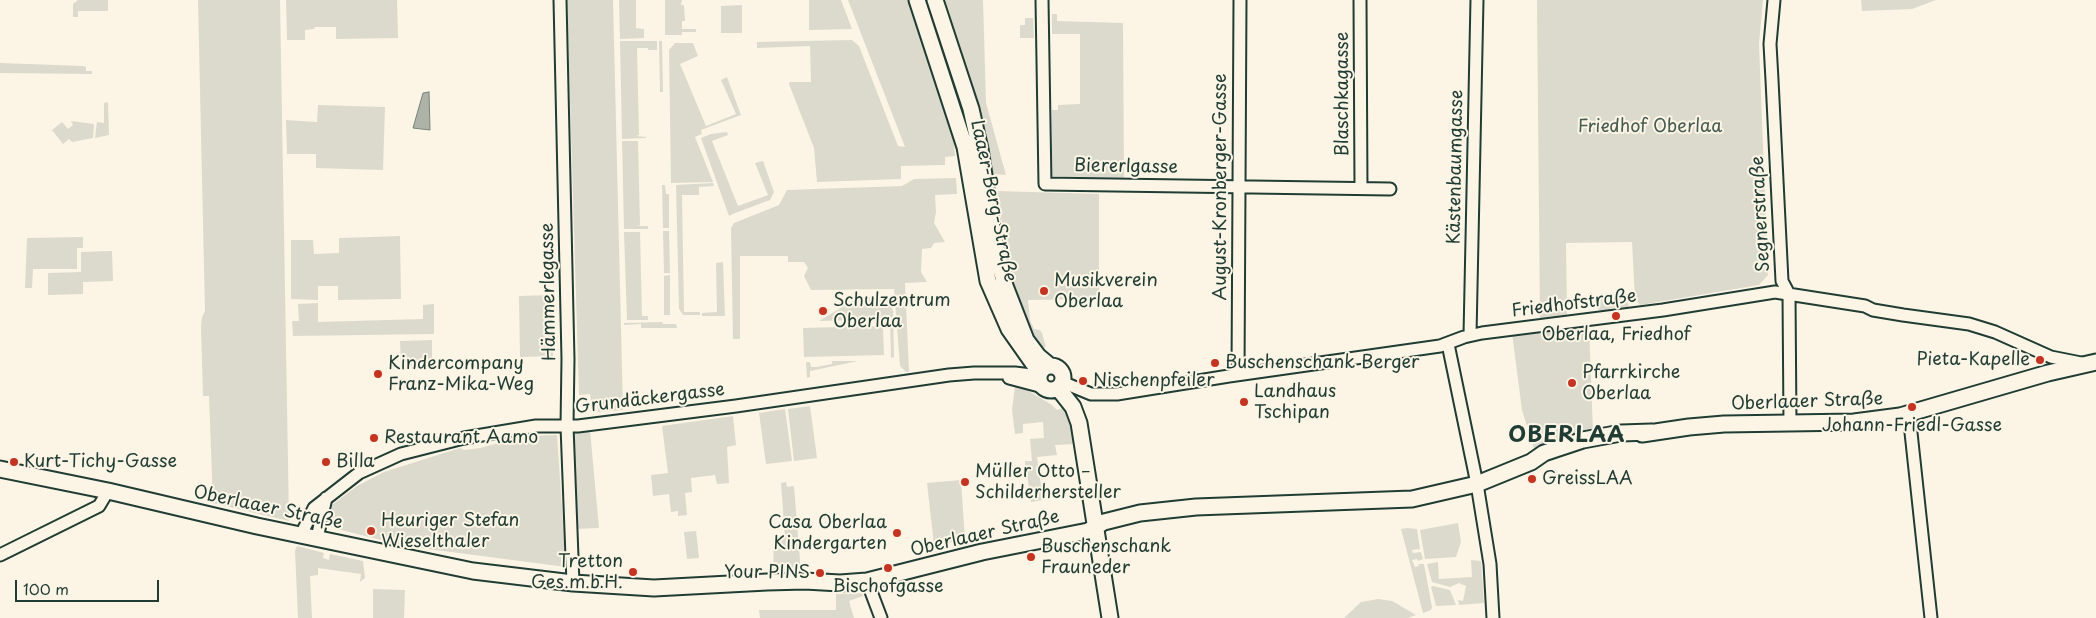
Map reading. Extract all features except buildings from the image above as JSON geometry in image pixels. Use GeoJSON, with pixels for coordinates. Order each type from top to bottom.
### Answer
{"type":"FeatureCollection","features":[{"type":"Feature","properties":{"kind":"main road","name":"Laaer-Berg-Straße"},"geometry":{"type":"LineString","coordinates":[[917,0],[965,147],[988,281],[1009,329],[1030,359],[1048,379]]}},
{"type":"Feature","properties":{"kind":"main road","name":"Laaer-Berg-Straße"},"geometry":{"type":"LineString","coordinates":[[935,0],[971,108],[980,149],[992,234],[1005,286],[1026,340],[1038,356],[1048,379]]}},
{"type":"Feature","properties":{"kind":"main road","name":"Oberlaaer Straße"},"geometry":{"type":"LineString","coordinates":[[0,469],[473,571],[573,582],[654,588],[804,581],[840,583],[867,581],[982,552],[1088,531],[1128,515],[1159,510],[1412,499],[1477,484],[1531,462],[1546,461],[1651,432],[1724,424],[1854,422],[1909,414],[2048,373],[2092,363]]}},
{"type":"Feature","properties":{"kind":"main road"},"geometry":{"type":"LineString","coordinates":[[1048,379],[1077,415],[1110,618]]}},
{"type":"Feature","properties":{"kind":"street","name":"Hämmerlegasse"},"geometry":{"type":"LineString","coordinates":[[560,0],[568,349],[567,426],[573,582]]}},
{"type":"Feature","properties":{"kind":"street","name":"Biererlgasse"},"geometry":{"type":"LineString","coordinates":[[1042,0],[1045,184],[1390,189]]}},
{"type":"Feature","properties":{"kind":"street","name":"August-Kronberger-Gasse"},"geometry":{"type":"LineString","coordinates":[[1238,374],[1240,0]]}},
{"type":"Feature","properties":{"kind":"street","name":"Blaschkagasse"},"geometry":{"type":"LineString","coordinates":[[1360,0],[1361,188]]}},
{"type":"Feature","properties":{"kind":"street","name":"Kästenbaumgasse"},"geometry":{"type":"LineString","coordinates":[[1470,335],[1477,0]]}},
{"type":"Feature","properties":{"kind":"street","name":"Segnerstraße"},"geometry":{"type":"LineString","coordinates":[[1774,0],[1770,44],[1782,281],[1790,294],[1790,424]]}},
{"type":"Feature","properties":{"kind":"street","name":"Friedhofstraße"},"geometry":{"type":"LineString","coordinates":[[1048,379],[1091,394],[1117,394],[1238,374],[1448,344],[1470,335],[1663,310],[1771,292],[1864,306],[1873,310],[1903,315],[1969,324],[1995,332],[2051,357],[2092,363]]}},
{"type":"Feature","properties":{"kind":"street"},"geometry":{"type":"LineString","coordinates":[[1448,344],[1477,484],[1490,564],[1493,618]]}},
{"type":"Feature","properties":{"kind":"street"},"geometry":{"type":"LineString","coordinates":[[2048,373],[2051,357]]}},
{"type":"Feature","properties":{"kind":"street"},"geometry":{"type":"LineString","coordinates":[[1015,373],[1027,367],[1030,359]]}},
{"type":"Feature","properties":{"kind":"street","name":"Grundäckergasse"},"geometry":{"type":"LineString","coordinates":[[991,373],[1048,379]]}},
{"type":"Feature","properties":{"kind":"street","name":"Grundäckergasse"},"geometry":{"type":"LineString","coordinates":[[301,535],[312,510],[359,474],[401,454],[498,431],[536,426],[567,426],[818,396],[949,375],[1015,373],[1048,379]]}},
{"type":"Feature","properties":{"kind":"street"},"geometry":{"type":"LineString","coordinates":[[1077,415],[1081,404],[1091,394]]}},
{"type":"Feature","properties":{"kind":"street"},"geometry":{"type":"LineString","coordinates":[[1909,414],[1931,618]]}},
{"type":"Feature","properties":{"kind":"street"},"geometry":{"type":"LineString","coordinates":[[0,555],[99,506],[108,491]]}},
{"type":"Feature","properties":{"kind":"street"},"geometry":{"type":"LineString","coordinates":[[317,538],[326,498]]}},
{"type":"Feature","properties":{"kind":"street"},"geometry":{"type":"LineString","coordinates":[[867,581],[881,618]]}},
{"type":"Feature","properties":{"kind":"green space"},"geometry":{"type":"Polygon","coordinates":[[[78,0],[108,0],[108,11],[78,11],[78,17],[73,17],[73,4],[78,0]]]}},
{"type":"Feature","properties":{"kind":"green space"},"geometry":{"type":"Polygon","coordinates":[[[198,0],[280,0],[289,521],[213,503],[209,396],[203,396],[201,327],[205,311],[198,0]]]}},
{"type":"Feature","properties":{"kind":"green space"},"geometry":{"type":"Polygon","coordinates":[[[286,0],[397,0],[398,38],[336,39],[336,27],[315,27],[314,29],[305,30],[305,40],[287,40],[286,0]]]}},
{"type":"Feature","properties":{"kind":"green space"},"geometry":{"type":"Polygon","coordinates":[[[567,0],[613,0],[623,410],[598,412],[597,401],[591,401],[590,394],[579,395],[567,0]]]}},
{"type":"Feature","properties":{"kind":"green space"},"geometry":{"type":"Polygon","coordinates":[[[619,0],[636,0],[636,28],[644,29],[644,38],[620,39],[619,0]]]}},
{"type":"Feature","properties":{"kind":"green space"},"geometry":{"type":"Polygon","coordinates":[[[665,0],[682,0],[681,5],[684,5],[685,21],[682,21],[682,29],[696,29],[696,32],[682,32],[682,35],[665,35],[665,0]]]}},
{"type":"Feature","properties":{"kind":"green space"},"geometry":{"type":"Polygon","coordinates":[[[809,0],[841,0],[852,29],[809,30],[809,0]]]}},
{"type":"Feature","properties":{"kind":"green space"},"geometry":{"type":"Polygon","coordinates":[[[848,0],[908,0],[954,143],[955,156],[945,157],[945,165],[901,166],[901,179],[817,182],[814,148],[789,84],[790,82],[811,82],[810,46],[757,48],[757,42],[852,40],[859,46],[898,146],[905,147],[848,0]]]}},
{"type":"Feature","properties":{"kind":"green space"},"geometry":{"type":"Polygon","coordinates":[[[923,0],[929,0],[966,113],[978,168],[923,0]]]}},
{"type":"Feature","properties":{"kind":"green space"},"geometry":{"type":"Polygon","coordinates":[[[944,0],[983,0],[986,103],[1006,175],[993,174],[986,131],[944,0]]]}},
{"type":"Feature","properties":{"kind":"green space","name":"Friedhof Oberlaa"},"geometry":{"type":"Polygon","coordinates":[[[1537,0],[1763,0],[1759,44],[1768,275],[1759,285],[1640,305],[1635,299],[1632,242],[1566,243],[1567,316],[1540,320],[1537,0]]]}},
{"type":"Feature","properties":{"kind":"green space"},"geometry":{"type":"Polygon","coordinates":[[[1861,0],[1936,0],[1912,9],[1862,11],[1861,0]]]}},
{"type":"Feature","properties":{"kind":"green space"},"geometry":{"type":"Polygon","coordinates":[[[742,5],[742,33],[721,33],[721,6],[742,5]]]}},
{"type":"Feature","properties":{"kind":"green space"},"geometry":{"type":"Polygon","coordinates":[[[1052,14],[1057,14],[1057,21],[1123,23],[1124,178],[1052,176],[1052,110],[1058,110],[1058,105],[1080,104],[1080,34],[1052,34],[1052,14]]]}},
{"type":"Feature","properties":{"kind":"green space"},"geometry":{"type":"Polygon","coordinates":[[[1025,18],[1033,18],[1034,38],[1020,38],[1020,25],[1025,25],[1025,18]]]}},
{"type":"Feature","properties":{"kind":"green space"},"geometry":{"type":"Polygon","coordinates":[[[620,41],[657,41],[657,50],[637,48],[639,135],[636,136],[646,138],[622,139],[620,41]]]}},
{"type":"Feature","properties":{"kind":"green space"},"geometry":{"type":"Polygon","coordinates":[[[659,41],[662,41],[663,92],[660,92],[659,41]]]}},
{"type":"Feature","properties":{"kind":"green space"},"geometry":{"type":"Polygon","coordinates":[[[675,43],[693,43],[698,56],[680,64],[706,126],[736,114],[721,80],[727,77],[741,115],[701,130],[702,134],[695,137],[713,182],[671,183],[669,50],[675,43]]]}},
{"type":"Feature","properties":{"kind":"green space"},"geometry":{"type":"Polygon","coordinates":[[[0,63],[83,66],[86,67],[86,71],[92,71],[92,74],[0,73],[0,63]]]}},
{"type":"Feature","properties":{"kind":"green space"},"geometry":{"type":"Polygon","coordinates":[[[108,102],[109,135],[95,138],[97,122],[104,123],[104,103],[108,102]]]}},
{"type":"Feature","properties":{"kind":"green space"},"geometry":{"type":"Polygon","coordinates":[[[318,105],[385,107],[383,170],[316,168],[316,154],[287,154],[286,120],[317,122],[318,105]]]}},
{"type":"Feature","properties":{"kind":"green space"},"geometry":{"type":"Polygon","coordinates":[[[71,121],[94,124],[93,138],[72,142],[69,139],[63,144],[52,130],[62,122],[68,129],[73,125],[71,121]]]}},
{"type":"Feature","properties":{"kind":"green space"},"geometry":{"type":"Polygon","coordinates":[[[727,132],[728,135],[712,141],[738,206],[768,195],[755,163],[763,161],[774,192],[770,200],[729,216],[701,138],[711,134],[727,132]]]}},
{"type":"Feature","properties":{"kind":"green space"},"geometry":{"type":"Polygon","coordinates":[[[622,141],[638,141],[640,225],[638,226],[648,226],[648,229],[624,229],[622,141]]]}},
{"type":"Feature","properties":{"kind":"green space"},"geometry":{"type":"Polygon","coordinates":[[[956,178],[957,194],[935,195],[936,212],[934,223],[945,242],[934,243],[931,248],[922,249],[921,272],[927,282],[905,283],[909,372],[906,372],[900,366],[894,289],[811,290],[804,276],[808,268],[804,262],[788,262],[788,256],[740,256],[740,339],[733,339],[731,228],[734,223],[779,205],[787,190],[902,186],[914,179],[956,178]]]}},
{"type":"Feature","properties":{"kind":"green space"},"geometry":{"type":"Polygon","coordinates":[[[713,183],[714,186],[699,187],[699,195],[682,195],[684,312],[700,312],[700,315],[683,315],[679,309],[676,185],[713,183]]]}},
{"type":"Feature","properties":{"kind":"green space"},"geometry":{"type":"Polygon","coordinates":[[[662,185],[665,185],[666,194],[669,194],[669,228],[663,228],[662,185]]]}},
{"type":"Feature","properties":{"kind":"green space"},"geometry":{"type":"Polygon","coordinates":[[[997,191],[1099,194],[1099,299],[1028,300],[1030,320],[1034,329],[1040,330],[1042,333],[1046,347],[1038,347],[1024,323],[1011,281],[997,191]]]}},
{"type":"Feature","properties":{"kind":"green space"},"geometry":{"type":"Polygon","coordinates":[[[663,231],[669,231],[670,273],[664,273],[663,231]]]}},
{"type":"Feature","properties":{"kind":"green space"},"geometry":{"type":"Polygon","coordinates":[[[624,232],[640,232],[642,316],[648,316],[648,320],[627,320],[624,232]]]}},
{"type":"Feature","properties":{"kind":"green space"},"geometry":{"type":"Polygon","coordinates":[[[400,236],[401,299],[338,300],[338,286],[318,286],[318,300],[291,299],[291,240],[313,240],[314,254],[339,253],[339,238],[400,236]]]}},
{"type":"Feature","properties":{"kind":"green space"},"geometry":{"type":"Polygon","coordinates":[[[83,237],[83,248],[77,248],[77,269],[33,269],[32,288],[25,288],[27,238],[83,237]]]}},
{"type":"Feature","properties":{"kind":"green space"},"geometry":{"type":"Polygon","coordinates":[[[112,251],[113,281],[83,282],[83,294],[48,295],[48,273],[81,272],[81,252],[112,251]]]}},
{"type":"Feature","properties":{"kind":"green space"},"geometry":{"type":"Polygon","coordinates":[[[723,262],[725,316],[702,316],[702,313],[717,312],[716,263],[723,262]]]}},
{"type":"Feature","properties":{"kind":"green space"},"geometry":{"type":"Polygon","coordinates":[[[670,275],[670,315],[664,315],[664,276],[670,275]]]}},
{"type":"Feature","properties":{"kind":"green space"},"geometry":{"type":"Polygon","coordinates":[[[1624,293],[1629,308],[1619,310],[1618,307],[1601,311],[1597,308],[1596,304],[1599,296],[1624,293]]]}},
{"type":"Feature","properties":{"kind":"green space"},"geometry":{"type":"Polygon","coordinates":[[[551,295],[553,356],[520,357],[519,296],[551,295]]]}},
{"type":"Feature","properties":{"kind":"green space"},"geometry":{"type":"Polygon","coordinates":[[[859,297],[889,297],[893,311],[894,357],[891,358],[890,319],[819,321],[859,297]]]}},
{"type":"Feature","properties":{"kind":"green space"},"geometry":{"type":"Polygon","coordinates":[[[318,303],[318,322],[423,319],[423,305],[434,304],[434,334],[293,336],[292,321],[299,321],[298,304],[318,303]]]}},
{"type":"Feature","properties":{"kind":"green space"},"geometry":{"type":"Polygon","coordinates":[[[662,322],[663,324],[676,324],[677,328],[641,328],[641,324],[624,325],[624,323],[662,322]]]}},
{"type":"Feature","properties":{"kind":"green space"},"geometry":{"type":"Polygon","coordinates":[[[1589,325],[1593,432],[1563,438],[1534,449],[1522,410],[1512,333],[1589,325]]]}},
{"type":"Feature","properties":{"kind":"green space"},"geometry":{"type":"Polygon","coordinates":[[[883,326],[884,355],[804,357],[803,328],[883,326]]]}},
{"type":"Feature","properties":{"kind":"green space"},"geometry":{"type":"Polygon","coordinates":[[[432,340],[432,365],[401,366],[400,341],[432,340]]]}},
{"type":"Feature","properties":{"kind":"green space"},"geometry":{"type":"Polygon","coordinates":[[[832,361],[858,361],[810,371],[810,377],[807,378],[806,362],[810,362],[811,367],[816,367],[832,364],[832,361]]]}},
{"type":"Feature","properties":{"kind":"green space"},"geometry":{"type":"Polygon","coordinates":[[[1015,386],[1022,387],[1057,410],[1063,408],[1071,418],[1075,444],[1055,445],[1057,455],[1037,457],[1043,500],[1031,502],[1027,474],[1025,474],[1025,461],[1032,461],[1030,439],[1044,438],[1043,422],[1023,424],[1023,433],[1015,434],[1012,410],[1015,386]]]}},
{"type":"Feature","properties":{"kind":"green space"},"geometry":{"type":"Polygon","coordinates":[[[810,406],[817,458],[794,461],[788,409],[810,406]]]}},
{"type":"Feature","properties":{"kind":"green space"},"geometry":{"type":"Polygon","coordinates":[[[785,409],[792,461],[766,464],[759,413],[785,409]]]}},
{"type":"Feature","properties":{"kind":"green space"},"geometry":{"type":"Polygon","coordinates":[[[733,416],[736,445],[727,447],[729,483],[717,484],[715,475],[691,478],[692,492],[685,493],[687,515],[678,516],[678,511],[671,512],[669,494],[653,496],[651,475],[668,473],[662,426],[733,416]]]}},
{"type":"Feature","properties":{"kind":"green space"},"geometry":{"type":"Polygon","coordinates":[[[590,430],[599,528],[574,529],[572,432],[590,430]]]}},
{"type":"Feature","properties":{"kind":"green space"},"geometry":{"type":"Polygon","coordinates":[[[557,435],[566,567],[405,546],[333,528],[332,505],[357,486],[384,472],[460,448],[464,450],[480,448],[525,436],[557,435]]]}},
{"type":"Feature","properties":{"kind":"green space"},"geometry":{"type":"Polygon","coordinates":[[[961,480],[965,540],[934,545],[927,483],[961,480]]]}},
{"type":"Feature","properties":{"kind":"green space"},"geometry":{"type":"Polygon","coordinates":[[[786,482],[787,487],[794,486],[801,573],[773,571],[774,538],[785,537],[781,483],[786,482]]]}},
{"type":"Feature","properties":{"kind":"green space"},"geometry":{"type":"Polygon","coordinates":[[[1458,523],[1461,542],[1456,557],[1425,559],[1420,530],[1458,523]]]}},
{"type":"Feature","properties":{"kind":"green space"},"geometry":{"type":"Polygon","coordinates":[[[1401,529],[1417,529],[1420,549],[1412,550],[1413,553],[1421,552],[1423,559],[1418,561],[1417,559],[1412,560],[1415,567],[1419,566],[1418,564],[1424,564],[1432,607],[1431,610],[1423,613],[1401,529]]]}},
{"type":"Feature","properties":{"kind":"green space"},"geometry":{"type":"Polygon","coordinates":[[[696,531],[699,558],[687,559],[684,532],[696,531]]]}},
{"type":"Feature","properties":{"kind":"green space"},"geometry":{"type":"Polygon","coordinates":[[[297,546],[324,553],[323,558],[329,560],[330,554],[363,561],[365,578],[360,582],[361,574],[318,568],[318,575],[310,576],[312,618],[298,618],[295,551],[297,546]]]}},
{"type":"Feature","properties":{"kind":"green space"},"geometry":{"type":"Polygon","coordinates":[[[1471,560],[1481,561],[1484,603],[1459,605],[1458,600],[1463,601],[1466,586],[1459,583],[1450,587],[1432,582],[1427,564],[1438,562],[1439,579],[1472,577],[1471,560]]]}},
{"type":"Feature","properties":{"kind":"green space"},"geometry":{"type":"Polygon","coordinates":[[[1431,587],[1450,590],[1456,605],[1436,606],[1431,587]]]}},
{"type":"Feature","properties":{"kind":"green space"},"geometry":{"type":"Polygon","coordinates":[[[373,589],[405,590],[404,618],[373,618],[373,589]]]}},
{"type":"Feature","properties":{"kind":"green space"},"geometry":{"type":"Polygon","coordinates":[[[862,593],[863,596],[849,601],[854,618],[760,618],[759,610],[836,610],[836,594],[862,593]]]}},
{"type":"Feature","properties":{"kind":"green space"},"geometry":{"type":"Polygon","coordinates":[[[1378,599],[1392,601],[1416,615],[1408,618],[1344,618],[1361,602],[1378,599]]]}},
{"type":"Feature","properties":{"kind":"shaded area"},"geometry":{"type":"Polygon","coordinates":[[[429,92],[430,130],[413,128],[423,93],[429,92]]]}},
{"type":"Feature","properties":{"kind":"place","name":"Musikverein Oberlaa"},"geometry":{"type":"Point","coordinates":[1044,291]}},
{"type":"Feature","properties":{"kind":"place","name":"Schulzentrum Oberlaa"},"geometry":{"type":"Point","coordinates":[823,311]}},
{"type":"Feature","properties":{"kind":"place","name":"Oberlaa, Friedhof"},"geometry":{"type":"Point","coordinates":[1616,316]}},
{"type":"Feature","properties":{"kind":"place","name":"Pieta-Kapelle"},"geometry":{"type":"Point","coordinates":[2040,360]}},
{"type":"Feature","properties":{"kind":"place","name":"Buschenschank Berger"},"geometry":{"type":"Point","coordinates":[1215,363]}},
{"type":"Feature","properties":{"kind":"place","name":"Kindercompany Franz-Mika-Weg"},"geometry":{"type":"Point","coordinates":[378,374]}},
{"type":"Feature","properties":{"kind":"place","name":"Nischenpfeiler"},"geometry":{"type":"Point","coordinates":[1083,381]}},
{"type":"Feature","properties":{"kind":"place","name":"Pfarrkirche Oberlaa"},"geometry":{"type":"Point","coordinates":[1572,383]}},
{"type":"Feature","properties":{"kind":"place","name":"Landhaus Tschipan"},"geometry":{"type":"Point","coordinates":[1244,402]}},
{"type":"Feature","properties":{"kind":"place","name":"Johann-Friedl-Gasse"},"geometry":{"type":"Point","coordinates":[1912,407]}},
{"type":"Feature","properties":{"kind":"place","name":"Restaurant Aamo"},"geometry":{"type":"Point","coordinates":[374,438]}},
{"type":"Feature","properties":{"kind":"place","name":"Kurt-Tichy-Gasse"},"geometry":{"type":"Point","coordinates":[14,462]}},
{"type":"Feature","properties":{"kind":"place","name":"Billa"},"geometry":{"type":"Point","coordinates":[326,462]}},
{"type":"Feature","properties":{"kind":"place","name":"GreissLAA"},"geometry":{"type":"Point","coordinates":[1532,479]}},
{"type":"Feature","properties":{"kind":"place","name":"Müller Otto – Schilderhersteller"},"geometry":{"type":"Point","coordinates":[965,482]}},
{"type":"Feature","properties":{"kind":"place","name":"Heuriger Stefan Wieselthaler"},"geometry":{"type":"Point","coordinates":[371,531]}},
{"type":"Feature","properties":{"kind":"place","name":"Casa Oberlaa Kindergarten"},"geometry":{"type":"Point","coordinates":[897,533]}},
{"type":"Feature","properties":{"kind":"place","name":"Buschenschank Frauneder"},"geometry":{"type":"Point","coordinates":[1031,557]}},
{"type":"Feature","properties":{"kind":"place","name":"Bischofgasse"},"geometry":{"type":"Point","coordinates":[888,568]}},
{"type":"Feature","properties":{"kind":"place","name":"Tretton Ges.m.b.H."},"geometry":{"type":"Point","coordinates":[633,572]}},
{"type":"Feature","properties":{"kind":"place","name":"Your PINS"},"geometry":{"type":"Point","coordinates":[820,573]}},
{"type":"Feature","properties":{"kind":"district","name":"OBERLAA"},"geometry":{"type":"Point","coordinates":[1567,436]}}]}
